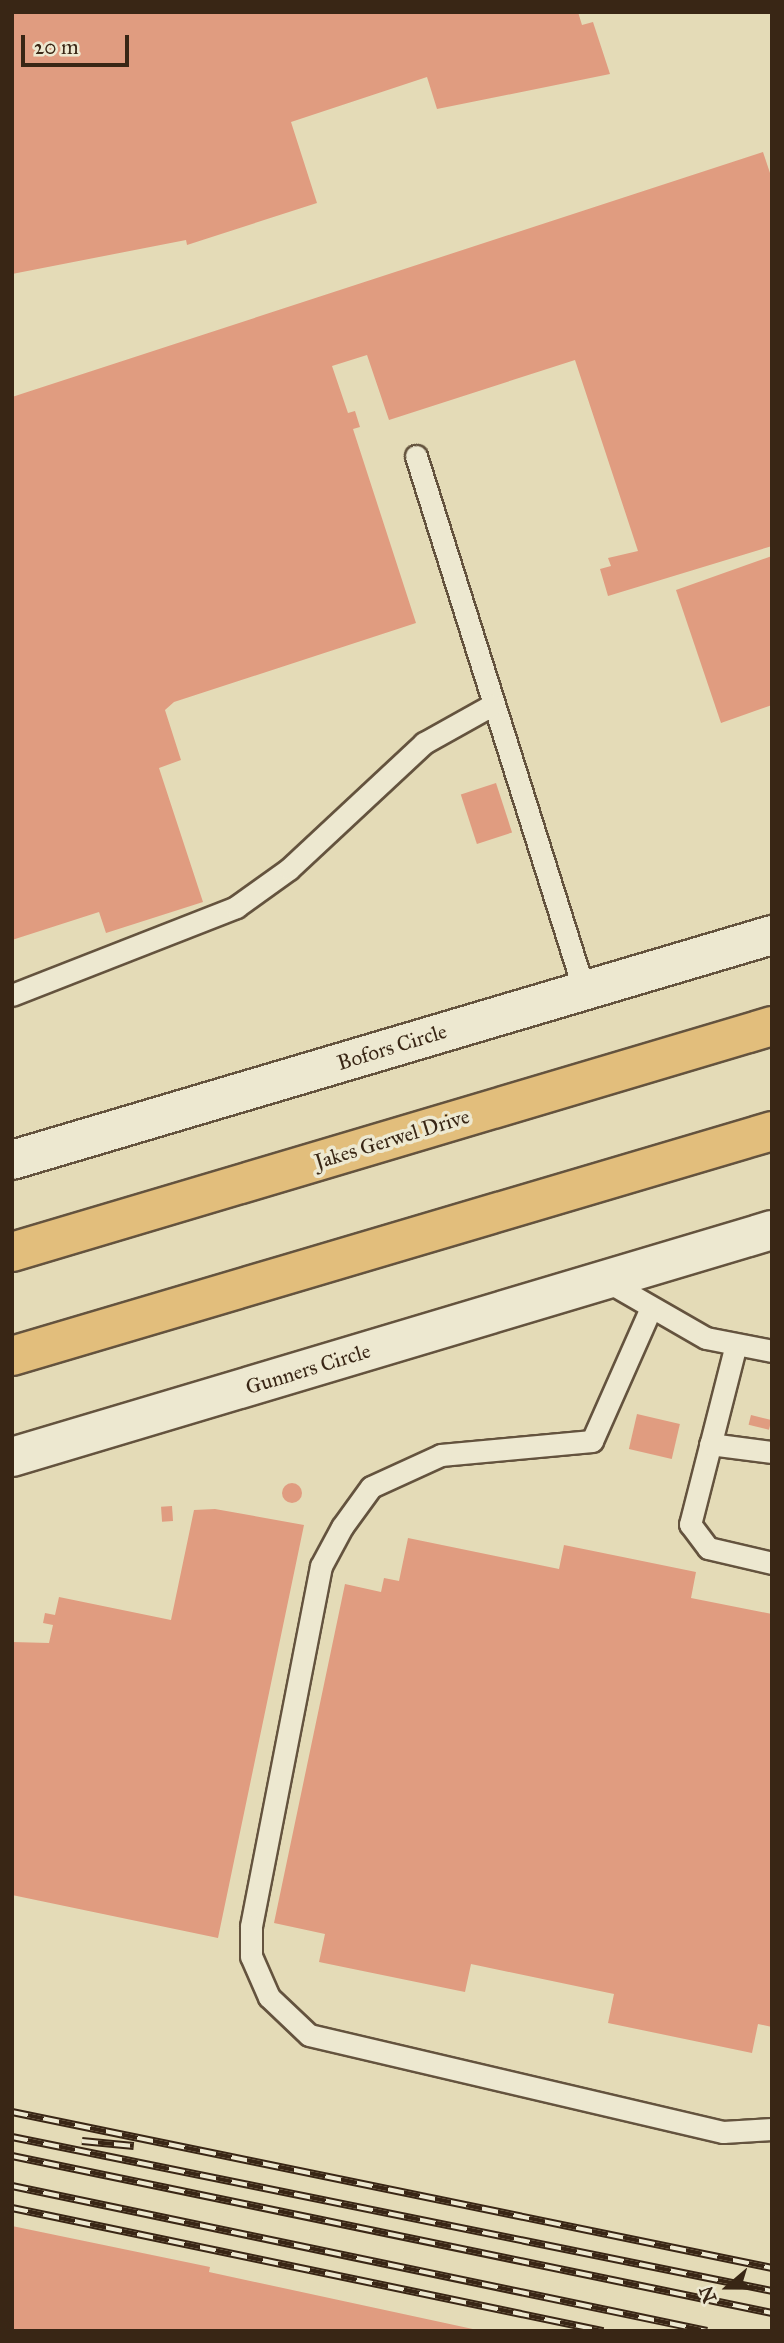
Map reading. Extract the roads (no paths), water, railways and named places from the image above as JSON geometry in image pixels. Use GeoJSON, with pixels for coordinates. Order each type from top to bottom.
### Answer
{"type":"FeatureCollection","features":[{"type":"Feature","properties":{"kind":"highway","name":"Jakes Gerwel Drive"},"geometry":{"type":"LineString","coordinates":[[12,1252],[772,1026]]}},
{"type":"Feature","properties":{"kind":"highway"},"geometry":{"type":"LineString","coordinates":[[12,1356],[772,1131]]}},
{"type":"Feature","properties":{"kind":"street","name":"Bofors Circle"},"geometry":{"type":"LineString","coordinates":[[12,1160],[772,935]]}},
{"type":"Feature","properties":{"kind":"street","name":"Gunners Circle"},"geometry":{"type":"LineString","coordinates":[[12,1457],[772,1230]]}},
{"type":"Feature","properties":{"kind":"lane"},"geometry":{"type":"LineString","coordinates":[[415,456],[584,990]]}},
{"type":"Feature","properties":{"kind":"lane"},"geometry":{"type":"LineString","coordinates":[[12,995],[236,907],[289,869],[424,743],[492,705]]}},
{"type":"Feature","properties":{"kind":"lane"},"geometry":{"type":"LineString","coordinates":[[605,1280],[650,1310],[735,1348],[772,1351]]}},
{"type":"Feature","properties":{"kind":"lane"},"geometry":{"type":"LineString","coordinates":[[650,1310],[592,1441],[441,1455],[371,1487],[342,1527],[321,1566],[251,1926],[251,1956],[270,1997],[309,2035],[723,2132],[772,2129]]}},
{"type":"Feature","properties":{"kind":"lane"},"geometry":{"type":"LineString","coordinates":[[735,1348],[710,1444],[692,1533],[708,1548],[772,1563]]}},
{"type":"Feature","properties":{"kind":"lane"},"geometry":{"type":"LineString","coordinates":[[710,1444],[772,1452]]}},
{"type":"Feature","properties":{"kind":"railway"},"geometry":{"type":"LineString","coordinates":[[12,2112],[772,2268]]}},
{"type":"Feature","properties":{"kind":"railway"},"geometry":{"type":"LineString","coordinates":[[12,2137],[772,2291]]}},
{"type":"Feature","properties":{"kind":"railway"},"geometry":{"type":"LineString","coordinates":[[82,2141],[134,2146]]}},
{"type":"Feature","properties":{"kind":"railway"},"geometry":{"type":"LineString","coordinates":[[12,2156],[772,2313]]}},
{"type":"Feature","properties":{"kind":"railway"},"geometry":{"type":"LineString","coordinates":[[12,2186],[707,2331]]}},
{"type":"Feature","properties":{"kind":"railway"},"geometry":{"type":"LineString","coordinates":[[12,2208],[603,2331]]}}]}
